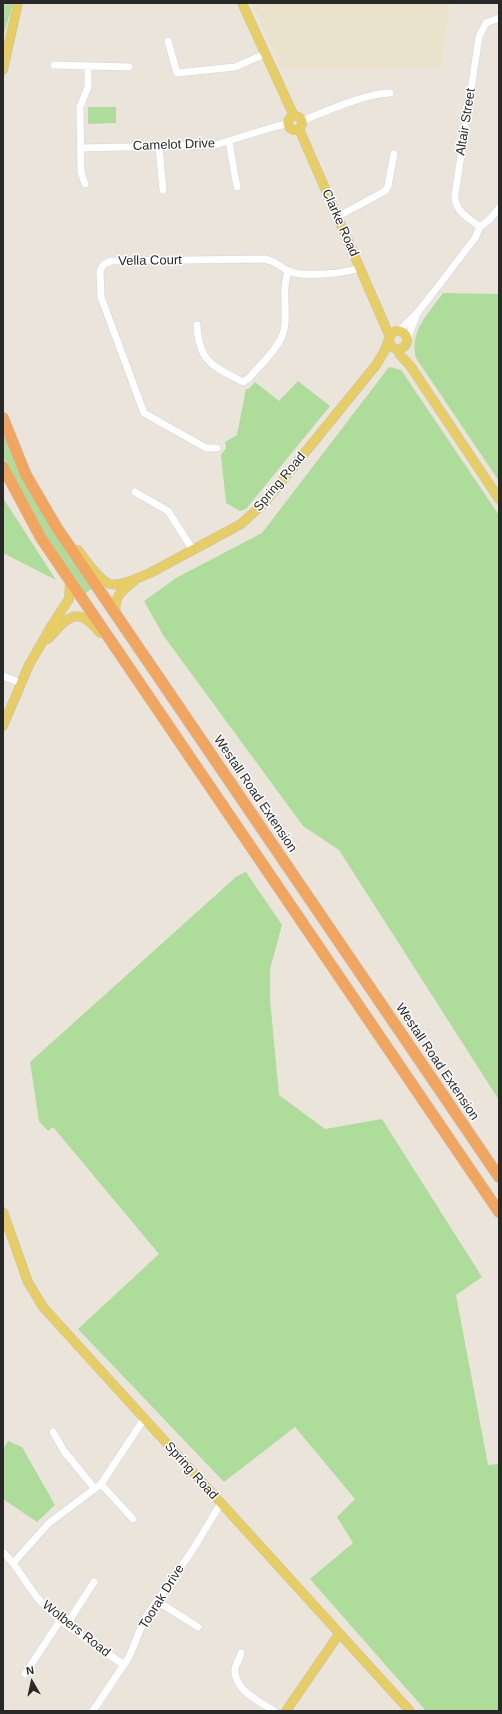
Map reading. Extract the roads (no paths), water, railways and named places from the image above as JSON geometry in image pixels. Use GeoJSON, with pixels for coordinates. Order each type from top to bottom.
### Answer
{"type":"FeatureCollection","features":[{"type":"Feature","properties":{"kind":"highway","name":"Westall Road Extension"},"geometry":{"type":"LineString","coordinates":[[3,418],[17,455],[39,498],[57,528],[499,1178]]}},
{"type":"Feature","properties":{"kind":"highway"},"geometry":{"type":"LineString","coordinates":[[3,467],[41,538],[70,582],[499,1212]]}},
{"type":"Feature","properties":{"kind":"main road"},"geometry":{"type":"LineString","coordinates":[[3,70],[18,3]]}},
{"type":"Feature","properties":{"kind":"main road","name":"Clarke Road"},"geometry":{"type":"LineString","coordinates":[[242,3],[298,122],[382,316],[384,325],[394,335]]}},
{"type":"Feature","properties":{"kind":"main road"},"geometry":{"type":"LineString","coordinates":[[288,124],[290,118],[298,122]]}},
{"type":"Feature","properties":{"kind":"main road"},"geometry":{"type":"LineString","coordinates":[[411,367],[407,341],[404,334],[394,335],[391,345],[396,348],[411,367],[499,499]]}},
{"type":"Feature","properties":{"kind":"main road","name":"Spring Road"},"geometry":{"type":"LineString","coordinates":[[39,498],[57,519],[88,563],[110,583],[117,584],[137,579],[241,524],[264,503],[376,365],[394,335]]}},
{"type":"Feature","properties":{"kind":"main road"},"geometry":{"type":"LineString","coordinates":[[396,348],[404,346],[407,341]]}},
{"type":"Feature","properties":{"kind":"main road","name":"Spring Road"},"geometry":{"type":"LineString","coordinates":[[376,365],[396,348]]}},
{"type":"Feature","properties":{"kind":"main road","name":"Spring Road"},"geometry":{"type":"LineString","coordinates":[[116,614],[115,603],[119,595],[137,579]]}},
{"type":"Feature","properties":{"kind":"main road"},"geometry":{"type":"LineString","coordinates":[[3,726],[21,683],[36,653],[70,599],[70,582]]}},
{"type":"Feature","properties":{"kind":"main road"},"geometry":{"type":"LineString","coordinates":[[36,653],[66,621],[70,618],[79,616],[88,620],[94,625],[132,672]]}},
{"type":"Feature","properties":{"kind":"main road","name":"Spring Road"},"geometry":{"type":"LineString","coordinates":[[3,1212],[28,1282],[44,1307],[410,1711]]}},
{"type":"Feature","properties":{"kind":"main road"},"geometry":{"type":"LineString","coordinates":[[286,1711],[340,1634]]}},
{"type":"Feature","properties":{"kind":"street","name":"Altair Street"},"geometry":{"type":"LineString","coordinates":[[480,227],[460,211],[455,202],[455,194],[479,37],[486,23],[499,18]]}},
{"type":"Feature","properties":{"kind":"street"},"geometry":{"type":"LineString","coordinates":[[168,41],[177,73],[235,67],[265,54]]}},
{"type":"Feature","properties":{"kind":"street"},"geometry":{"type":"LineString","coordinates":[[54,65],[129,67]]}},
{"type":"Feature","properties":{"kind":"street"},"geometry":{"type":"LineString","coordinates":[[85,184],[81,172],[80,106],[88,87],[88,67]]}},
{"type":"Feature","properties":{"kind":"street"},"geometry":{"type":"LineString","coordinates":[[298,122],[368,97],[382,93],[390,93]]}},
{"type":"Feature","properties":{"kind":"street","name":"Camelot Drive"},"geometry":{"type":"LineString","coordinates":[[81,148],[204,146],[229,142],[277,126],[288,124]]}},
{"type":"Feature","properties":{"kind":"street"},"geometry":{"type":"LineString","coordinates":[[229,142],[237,187]]}},
{"type":"Feature","properties":{"kind":"street"},"geometry":{"type":"LineString","coordinates":[[159,147],[163,190]]}},
{"type":"Feature","properties":{"kind":"street"},"geometry":{"type":"LineString","coordinates":[[338,217],[385,191],[388,186],[394,154]]}},
{"type":"Feature","properties":{"kind":"street","name":"Spring Road"},"geometry":{"type":"LineString","coordinates":[[394,335],[417,312],[475,238],[480,227],[491,218],[499,208]]}},
{"type":"Feature","properties":{"kind":"street","name":"Vella Court"},"geometry":{"type":"LineString","coordinates":[[217,448],[206,448],[144,413],[101,297],[100,271],[103,265],[111,261],[265,259],[275,261],[288,271],[298,274],[346,272],[360,268]]}},
{"type":"Feature","properties":{"kind":"street"},"geometry":{"type":"LineString","coordinates":[[197,325],[198,337],[204,357],[212,365],[244,382],[280,341],[284,330],[284,284],[288,271]]}},
{"type":"Feature","properties":{"kind":"street","name":"Spring Road"},"geometry":{"type":"LineString","coordinates":[[407,341],[417,312]]}},
{"type":"Feature","properties":{"kind":"street"},"geometry":{"type":"LineString","coordinates":[[135,492],[168,511],[193,550]]}},
{"type":"Feature","properties":{"kind":"street"},"geometry":{"type":"LineString","coordinates":[[3,676],[21,683]]}},
{"type":"Feature","properties":{"kind":"street"},"geometry":{"type":"LineString","coordinates":[[14,1562],[49,1523],[101,1484],[144,1419]]}},
{"type":"Feature","properties":{"kind":"street"},"geometry":{"type":"LineString","coordinates":[[53,1432],[64,1451],[95,1489]]}},
{"type":"Feature","properties":{"kind":"street"},"geometry":{"type":"LineString","coordinates":[[101,1484],[133,1519]]}},
{"type":"Feature","properties":{"kind":"street","name":"Toorak Drive"},"geometry":{"type":"LineString","coordinates":[[93,1711],[129,1657],[145,1618],[192,1551],[220,1503]]}},
{"type":"Feature","properties":{"kind":"street","name":"Wolbers Road"},"geometry":{"type":"LineString","coordinates":[[3,1553],[14,1562],[27,1584],[43,1604],[64,1622],[124,1665]]}},
{"type":"Feature","properties":{"kind":"street"},"geometry":{"type":"LineString","coordinates":[[25,1674],[94,1582]]}},
{"type":"Feature","properties":{"kind":"street"},"geometry":{"type":"LineString","coordinates":[[157,1601],[198,1627]]}},
{"type":"Feature","properties":{"kind":"street"},"geometry":{"type":"LineString","coordinates":[[241,1653],[235,1668],[238,1684],[248,1695],[274,1711]]}}]}
